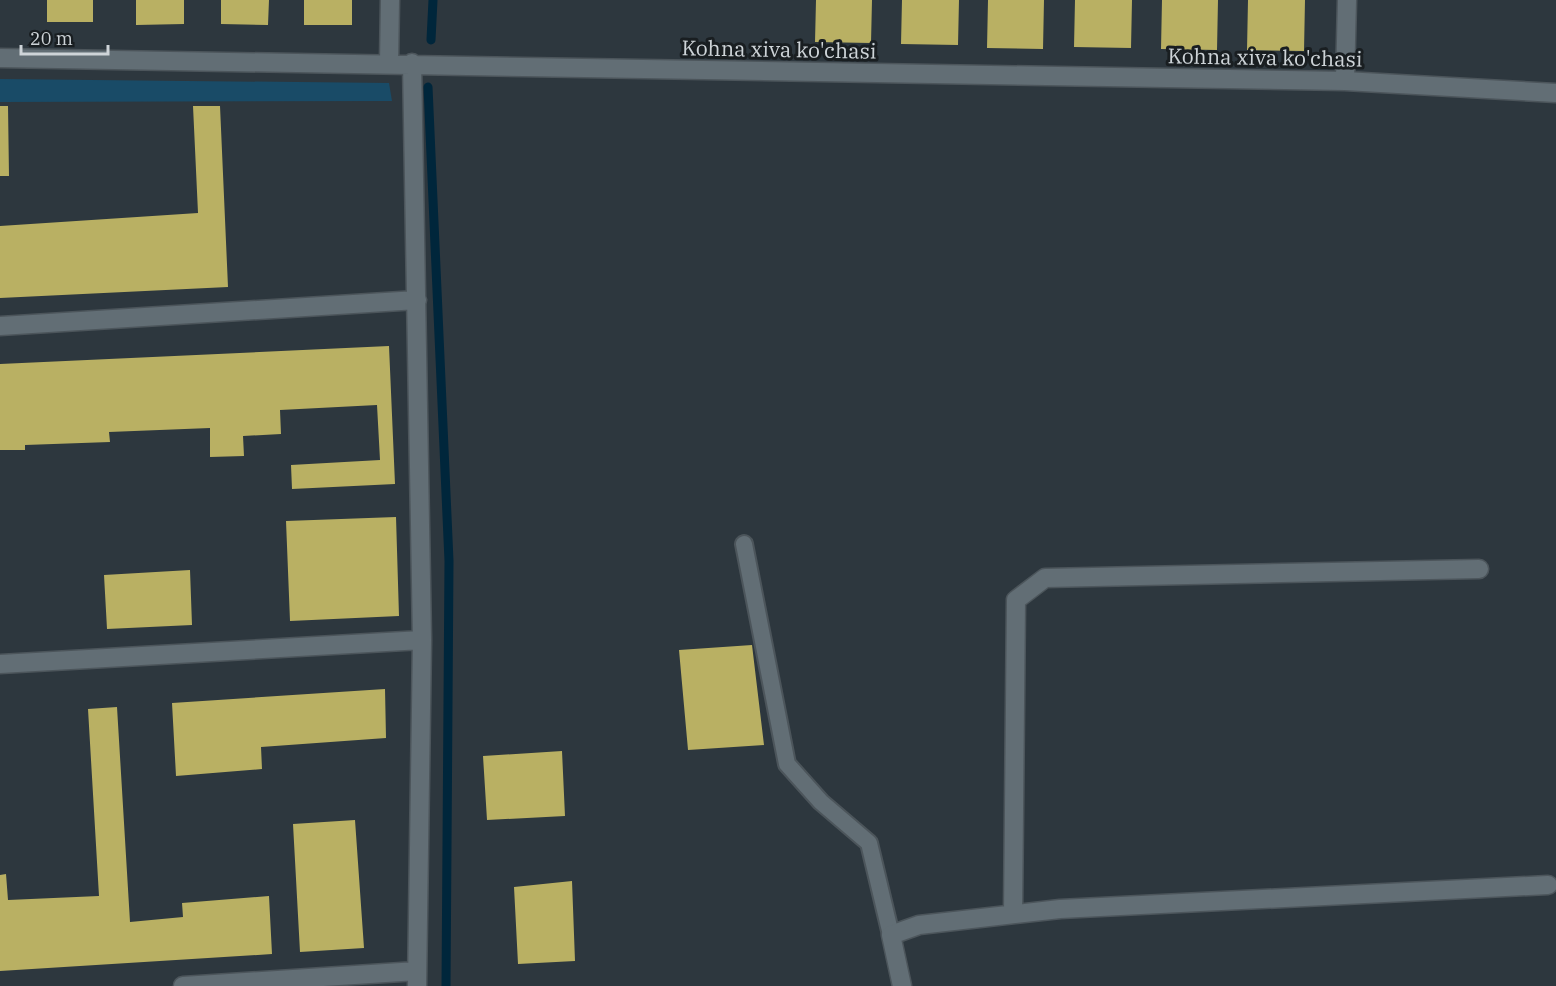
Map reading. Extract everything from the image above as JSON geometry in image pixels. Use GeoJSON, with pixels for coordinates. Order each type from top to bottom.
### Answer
{"type":"FeatureCollection","features":[{"type":"Feature","properties":{"kind":"street"},"geometry":{"type":"LineString","coordinates":[[389,63],[390,0]]}},
{"type":"Feature","properties":{"kind":"street"},"geometry":{"type":"LineString","coordinates":[[1345,81],[1347,0]]}},
{"type":"Feature","properties":{"kind":"street","name":"Kohna xiva ko'chasi"},"geometry":{"type":"LineString","coordinates":[[0,58],[412,63],[1345,81],[1556,93]]}},
{"type":"Feature","properties":{"kind":"street"},"geometry":{"type":"LineString","coordinates":[[183,986],[417,979],[422,640],[412,63]]}},
{"type":"Feature","properties":{"kind":"street"},"geometry":{"type":"LineString","coordinates":[[0,326],[417,300]]}},
{"type":"Feature","properties":{"kind":"street"},"geometry":{"type":"LineString","coordinates":[[1013,914],[1016,600],[1045,578],[1479,569]]}},
{"type":"Feature","properties":{"kind":"street"},"geometry":{"type":"LineString","coordinates":[[0,664],[422,640]]}},
{"type":"Feature","properties":{"kind":"street"},"geometry":{"type":"LineString","coordinates":[[902,986],[891,935],[919,925],[1060,909],[1548,885]]}},
{"type":"Feature","properties":{"kind":"lane"},"geometry":{"type":"LineString","coordinates":[[744,544],[787,764],[820,802],[869,843],[891,935]]}},
{"type":"Feature","properties":{"kind":"shaded area"},"geometry":{"type":"Polygon","coordinates":[[[0,79],[389,83],[392,101],[0,102],[0,79]]]}},
{"type":"Feature","properties":{"kind":"building"},"geometry":{"type":"Polygon","coordinates":[[[47,0],[93,0],[93,22],[47,22],[47,0]]]}},
{"type":"Feature","properties":{"kind":"building"},"geometry":{"type":"Polygon","coordinates":[[[136,0],[184,0],[184,24],[136,25],[136,0]]]}},
{"type":"Feature","properties":{"kind":"building"},"geometry":{"type":"Polygon","coordinates":[[[221,0],[269,0],[268,25],[221,24],[221,0]]]}},
{"type":"Feature","properties":{"kind":"building"},"geometry":{"type":"Polygon","coordinates":[[[304,0],[352,0],[352,25],[304,25],[304,0]]]}},
{"type":"Feature","properties":{"kind":"building"},"geometry":{"type":"Polygon","coordinates":[[[816,0],[872,0],[871,43],[815,42],[816,0]]]}},
{"type":"Feature","properties":{"kind":"building"},"geometry":{"type":"Polygon","coordinates":[[[902,0],[959,0],[958,45],[901,44],[902,0]]]}},
{"type":"Feature","properties":{"kind":"building"},"geometry":{"type":"Polygon","coordinates":[[[988,0],[1044,0],[1043,49],[987,48],[988,0]]]}},
{"type":"Feature","properties":{"kind":"building"},"geometry":{"type":"Polygon","coordinates":[[[1075,0],[1132,0],[1131,48],[1074,47],[1075,0]]]}},
{"type":"Feature","properties":{"kind":"building"},"geometry":{"type":"Polygon","coordinates":[[[1162,0],[1218,0],[1217,50],[1161,49],[1162,0]]]}},
{"type":"Feature","properties":{"kind":"building"},"geometry":{"type":"Polygon","coordinates":[[[1248,0],[1305,0],[1304,51],[1247,50],[1248,0]]]}},
{"type":"Feature","properties":{"kind":"building"},"geometry":{"type":"Polygon","coordinates":[[[0,106],[8,106],[9,176],[0,176],[0,106]]]}},
{"type":"Feature","properties":{"kind":"building"},"geometry":{"type":"Polygon","coordinates":[[[193,106],[220,106],[228,287],[0,298],[0,226],[198,213],[193,106]]]}},
{"type":"Feature","properties":{"kind":"building"},"geometry":{"type":"Polygon","coordinates":[[[389,346],[395,484],[292,489],[291,465],[380,460],[377,405],[280,410],[281,434],[243,436],[244,456],[210,457],[210,428],[109,432],[110,442],[25,445],[25,450],[0,450],[0,364],[389,346]]]}},
{"type":"Feature","properties":{"kind":"building"},"geometry":{"type":"Polygon","coordinates":[[[396,517],[399,616],[290,621],[286,521],[396,517]]]}},
{"type":"Feature","properties":{"kind":"building"},"geometry":{"type":"Polygon","coordinates":[[[190,570],[192,625],[107,629],[104,575],[190,570]]]}},
{"type":"Feature","properties":{"kind":"building"},"geometry":{"type":"Polygon","coordinates":[[[752,645],[764,745],[688,750],[679,650],[752,645]]]}},
{"type":"Feature","properties":{"kind":"building"},"geometry":{"type":"Polygon","coordinates":[[[385,689],[386,738],[261,747],[262,769],[176,776],[172,703],[385,689]]]}},
{"type":"Feature","properties":{"kind":"building"},"geometry":{"type":"Polygon","coordinates":[[[117,707],[130,922],[183,917],[182,903],[269,896],[272,954],[0,971],[0,875],[6,874],[8,900],[99,896],[88,709],[117,707]]]}},
{"type":"Feature","properties":{"kind":"building"},"geometry":{"type":"Polygon","coordinates":[[[562,751],[565,816],[487,820],[483,756],[562,751]]]}},
{"type":"Feature","properties":{"kind":"building"},"geometry":{"type":"Polygon","coordinates":[[[355,820],[364,948],[300,952],[293,824],[355,820]]]}},
{"type":"Feature","properties":{"kind":"building"},"geometry":{"type":"Polygon","coordinates":[[[572,881],[575,961],[518,964],[514,887],[572,881]]]}},
{"type":"Feature","properties":{"kind":"waterway"},"geometry":{"type":"LineString","coordinates":[[431,40],[433,0]]}},
{"type":"Feature","properties":{"kind":"waterway"},"geometry":{"type":"LineString","coordinates":[[428,87],[449,561],[446,986]]}}]}
